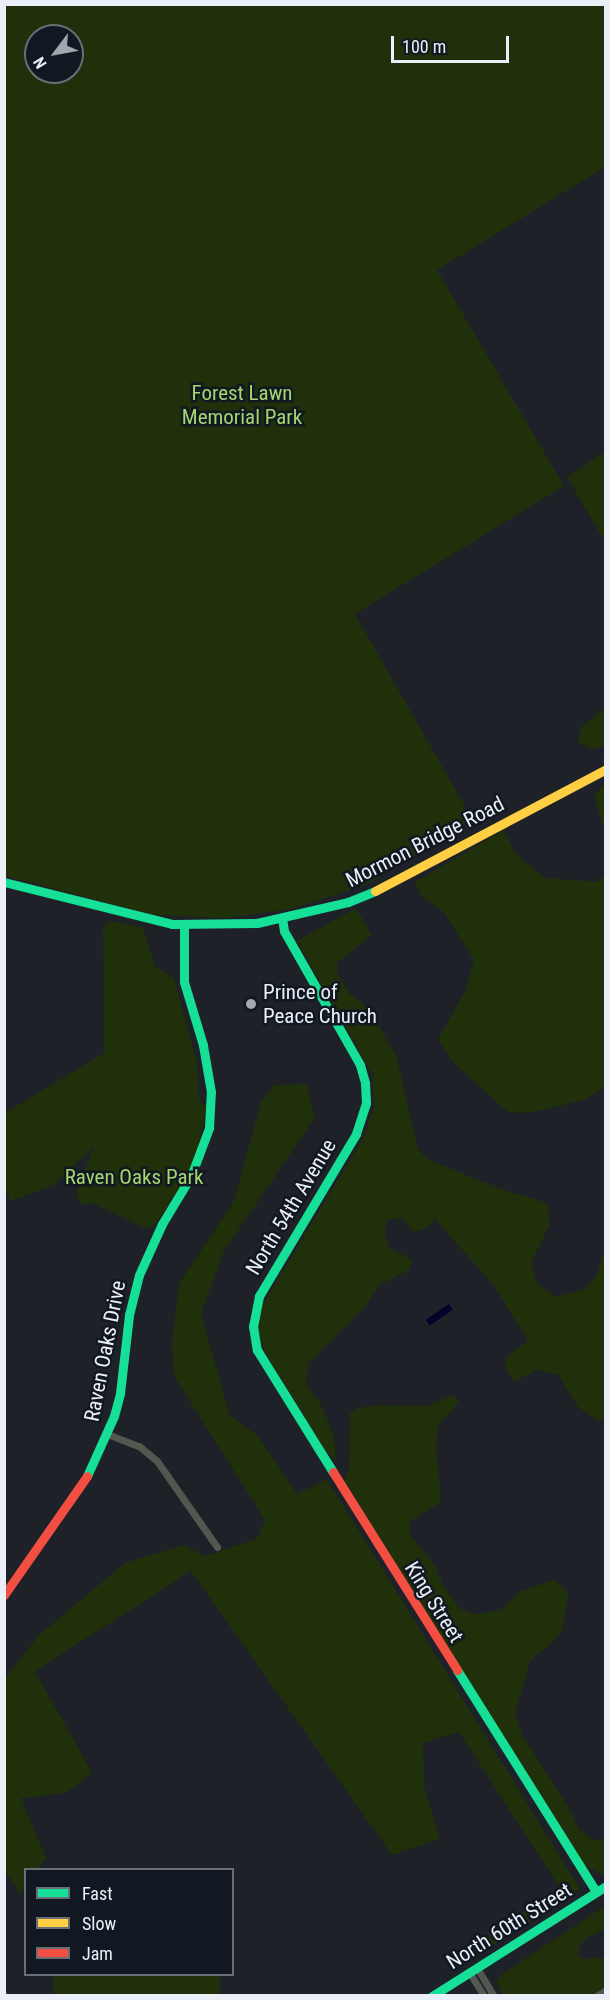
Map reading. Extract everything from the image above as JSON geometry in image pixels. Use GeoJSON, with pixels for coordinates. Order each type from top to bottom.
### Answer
{"type":"FeatureCollection","features":[{"type":"Feature","properties":{"kind":"street","name":"Mormon Bridge Road"},"geometry":{"type":"LineString","coordinates":[[4,882],[107,909],[183,924],[257,923],[348,902],[383,888],[606,769]]}},
{"type":"Feature","properties":{"kind":"street","name":"North 54th Avenue"},"geometry":{"type":"LineString","coordinates":[[253,1326],[259,1296],[356,1134],[365,1107],[365,1083],[360,1065],[284,931],[282,918]]}},
{"type":"Feature","properties":{"kind":"street","name":"Raven Oaks Drive"},"geometry":{"type":"LineString","coordinates":[[4,1595],[82,1485],[107,1434],[120,1393],[131,1304],[139,1275],[162,1224],[191,1176],[210,1120],[209,1071],[183,973],[183,924]]}},
{"type":"Feature","properties":{"kind":"street","name":"King Street"},"geometry":{"type":"LineString","coordinates":[[253,1326],[255,1343],[264,1365],[596,1892]]}},
{"type":"Feature","properties":{"kind":"street"},"geometry":{"type":"LineString","coordinates":[[107,1434],[139,1446],[157,1461],[216,1547]]}},
{"type":"Feature","properties":{"kind":"street","name":"North 60th Street"},"geometry":{"type":"LineString","coordinates":[[432,1995],[606,1886]]}},
{"type":"Feature","properties":{"kind":"street"},"geometry":{"type":"LineString","coordinates":[[473,1970],[484,1995]]}},
{"type":"Feature","properties":{"kind":"street"},"geometry":{"type":"LineString","coordinates":[[473,1970],[494,1995]]}},
{"type":"Feature","properties":{"kind":"street"},"geometry":{"type":"LineString","coordinates":[[597,1995],[606,1990]]}},
{"type":"Feature","properties":{"kind":"green space","name":"Forest Lawn Memorial Park"},"geometry":{"type":"Polygon","coordinates":[[[5,5],[605,5],[605,167],[437,270],[564,486],[355,614],[473,820],[366,885],[291,909],[227,918],[154,915],[5,876],[5,5]]]}},
{"type":"Feature","properties":{"kind":"green space"},"geometry":{"type":"Polygon","coordinates":[[[605,452],[605,542],[567,477],[605,452]]]}},
{"type":"Feature","properties":{"kind":"green space"},"geometry":{"type":"Polygon","coordinates":[[[605,708],[605,746],[591,749],[578,742],[581,727],[605,708]]]}},
{"type":"Feature","properties":{"kind":"green space"},"geometry":{"type":"Polygon","coordinates":[[[605,783],[605,831],[594,796],[605,783]]]}},
{"type":"Feature","properties":{"kind":"green space"},"geometry":{"type":"Polygon","coordinates":[[[504,830],[516,854],[545,878],[598,882],[605,874],[605,1087],[584,1100],[534,1112],[509,1113],[453,1062],[438,1039],[466,990],[474,960],[444,912],[421,896],[415,882],[504,830]]]}},
{"type":"Feature","properties":{"kind":"green space"},"geometry":{"type":"Polygon","coordinates":[[[356,908],[372,935],[337,963],[337,973],[350,994],[370,1010],[397,1058],[418,1149],[427,1159],[501,1189],[547,1203],[550,1224],[531,1263],[537,1283],[556,1297],[583,1290],[596,1277],[605,1250],[605,1418],[598,1421],[578,1407],[558,1374],[537,1370],[513,1382],[505,1366],[508,1355],[528,1341],[495,1287],[435,1219],[426,1228],[413,1232],[402,1218],[387,1220],[384,1233],[389,1247],[412,1260],[409,1270],[379,1285],[365,1307],[309,1363],[306,1383],[320,1403],[333,1433],[336,1460],[325,1450],[265,1352],[257,1327],[262,1306],[365,1135],[374,1106],[372,1074],[297,941],[356,908]]]}},
{"type":"Feature","properties":{"kind":"green space","name":"Raven Oaks Park"},"geometry":{"type":"Polygon","coordinates":[[[107,921],[143,927],[155,966],[174,978],[197,1063],[200,1102],[207,1106],[198,1149],[184,1182],[153,1227],[144,1228],[93,1203],[80,1204],[76,1193],[94,1146],[54,1185],[11,1201],[5,1190],[5,1113],[104,1053],[103,928],[107,921]]]}},
{"type":"Feature","properties":{"kind":"green space"},"geometry":{"type":"Polygon","coordinates":[[[306,1084],[315,1117],[223,1253],[201,1314],[230,1416],[258,1436],[297,1494],[327,1479],[580,1889],[455,1970],[449,1962],[559,1886],[459,1732],[423,1743],[424,1786],[440,1839],[392,1855],[191,1571],[35,1671],[92,1773],[65,1793],[21,1798],[46,1858],[39,1868],[24,1868],[24,1888],[20,1894],[5,1870],[5,1678],[40,1634],[125,1563],[184,1545],[205,1556],[257,1539],[265,1520],[174,1376],[172,1343],[179,1284],[234,1201],[261,1102],[274,1085],[306,1084]]]}},
{"type":"Feature","properties":{"kind":"green space"},"geometry":{"type":"Polygon","coordinates":[[[454,1395],[459,1402],[438,1426],[436,1445],[441,1502],[410,1521],[409,1533],[435,1565],[443,1585],[459,1608],[472,1614],[493,1612],[505,1607],[519,1592],[553,1580],[563,1586],[568,1595],[562,1631],[530,1662],[515,1713],[522,1735],[572,1813],[579,1830],[593,1840],[605,1839],[605,1876],[582,1864],[344,1480],[349,1469],[350,1413],[358,1408],[380,1405],[427,1406],[454,1395]]]}},
{"type":"Feature","properties":{"kind":"green space"},"geometry":{"type":"Polygon","coordinates":[[[605,1906],[605,1929],[588,1937],[580,1946],[578,1954],[582,1959],[605,1958],[605,1995],[502,1995],[496,1981],[501,1975],[605,1906]]]}},
{"type":"Feature","properties":{"kind":"green space"},"geometry":{"type":"Polygon","coordinates":[[[53,1976],[220,1976],[220,1996],[53,1996],[53,1976]]]}},
{"type":"Feature","properties":{"kind":"water"},"geometry":{"type":"Polygon","coordinates":[[[449,1304],[453,1310],[430,1325],[426,1320],[449,1304]]]}},
{"type":"Feature","properties":{"kind":"traffic: fast"},"geometry":{"type":"LineString","coordinates":[[4,882],[172,924],[257,923],[348,902],[375,891]]}},
{"type":"Feature","properties":{"kind":"traffic: fast"},"geometry":{"type":"LineString","coordinates":[[282,918],[284,931],[360,1065],[365,1083],[366,1103],[356,1134],[259,1296],[253,1326],[257,1350],[333,1472]]}},
{"type":"Feature","properties":{"kind":"traffic: fast"},"geometry":{"type":"LineString","coordinates":[[87,1476],[114,1416],[120,1393],[129,1315],[139,1275],[162,1224],[191,1176],[209,1128],[211,1092],[203,1045],[184,982],[184,924]]}},
{"type":"Feature","properties":{"kind":"traffic: fast"},"geometry":{"type":"LineString","coordinates":[[457,1670],[596,1892]]}},
{"type":"Feature","properties":{"kind":"traffic: fast"},"geometry":{"type":"LineString","coordinates":[[432,1996],[606,1886]]}},
{"type":"Feature","properties":{"kind":"traffic: slow"},"geometry":{"type":"LineString","coordinates":[[375,891],[606,769]]}},
{"type":"Feature","properties":{"kind":"traffic: jam"},"geometry":{"type":"LineString","coordinates":[[333,1472],[457,1670]]}},
{"type":"Feature","properties":{"kind":"traffic: jam"},"geometry":{"type":"LineString","coordinates":[[4,1595],[87,1476]]}},
{"type":"Feature","properties":{"kind":"place","name":"Prince of Peace Church"},"geometry":{"type":"Point","coordinates":[251,1004]}}]}
